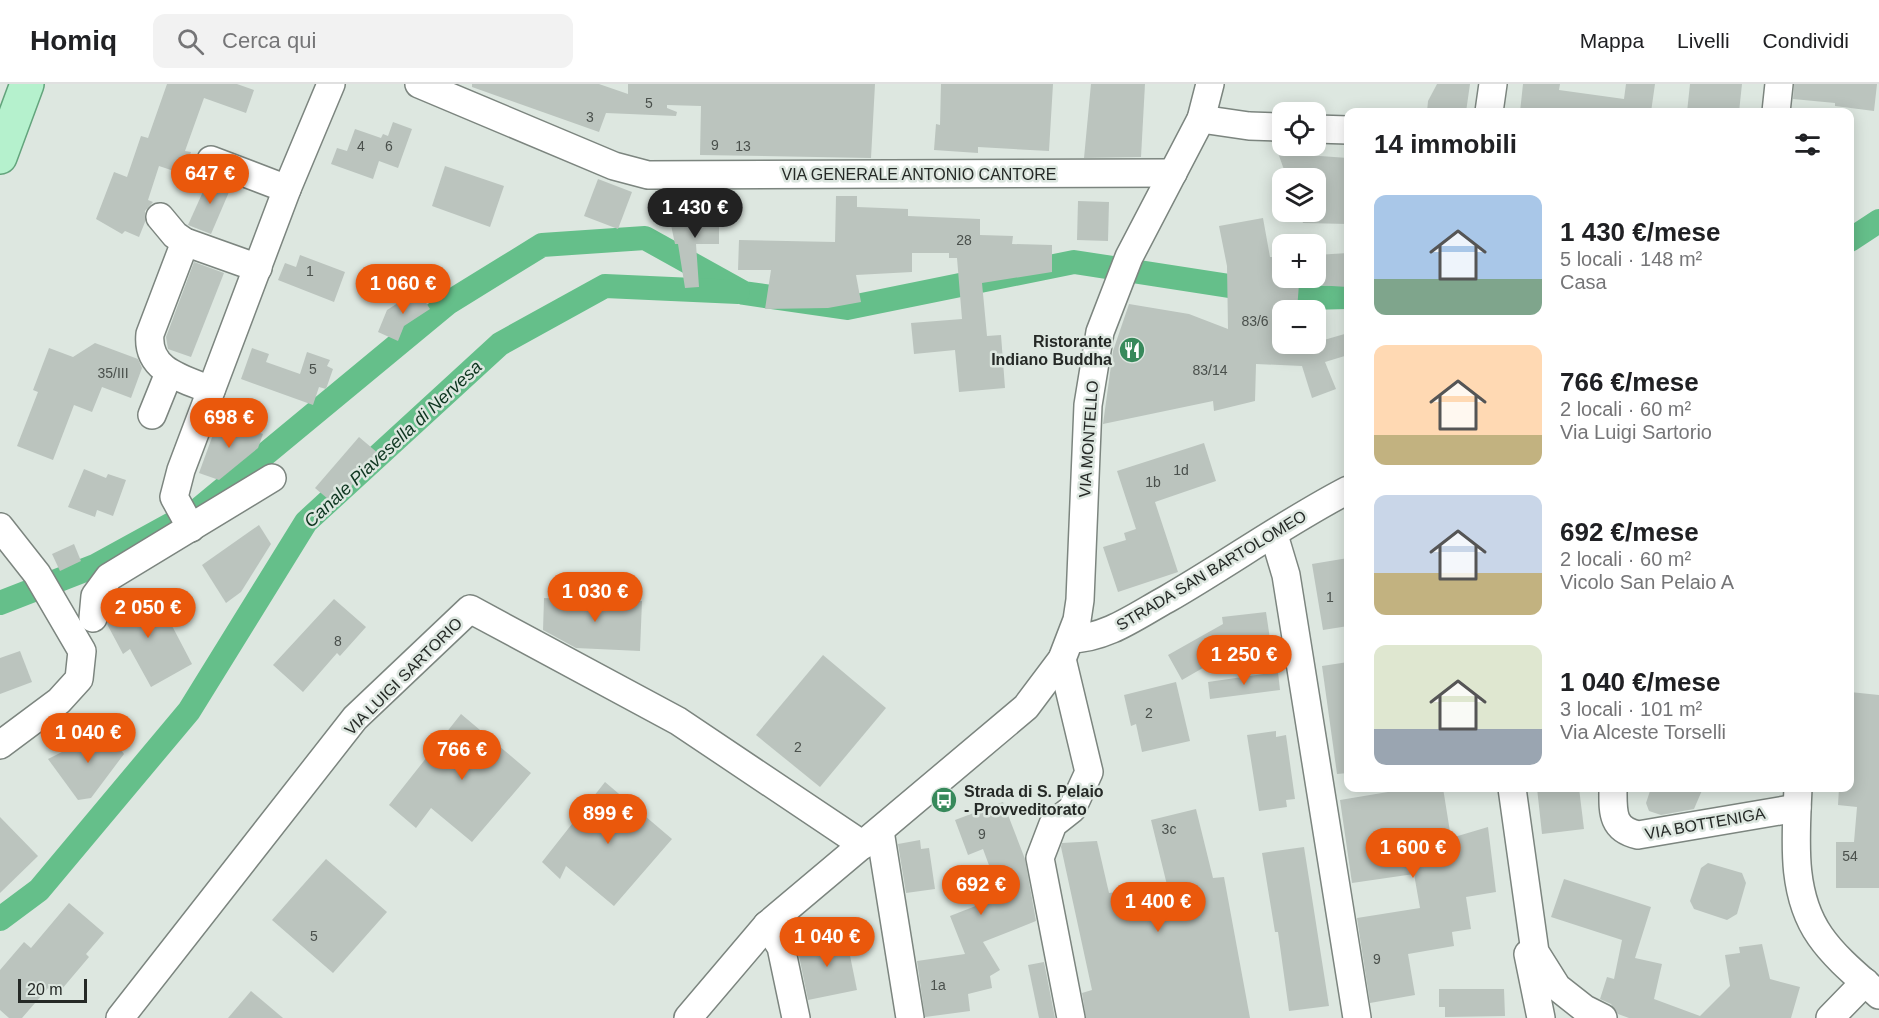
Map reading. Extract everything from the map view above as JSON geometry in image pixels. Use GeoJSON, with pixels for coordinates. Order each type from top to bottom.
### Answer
{"type":"FeatureCollection","features":[{"type":"Feature","properties":{"kind":"main road"},"geometry":{"type":"LineString","coordinates":[[0,157],[27,84]]}},
{"type":"Feature","properties":{"kind":"street"},"geometry":{"type":"LineString","coordinates":[[185,518],[179,478],[287,189],[331,84]]}},
{"type":"Feature","properties":{"kind":"street","name":"VIA MONTELLO"},"geometry":{"type":"LineString","coordinates":[[1066,649],[1080,600],[1088,405],[1092,368],[1100,332],[1112,296],[1134,247],[1201,119],[1212,84]]}},
{"type":"Feature","properties":{"kind":"street"},"geometry":{"type":"LineString","coordinates":[[1490,108],[1493,84]]}},
{"type":"Feature","properties":{"kind":"street"},"geometry":{"type":"LineString","coordinates":[[1776,108],[1779,84]]}},
{"type":"Feature","properties":{"kind":"street","name":"VIA GENERALE ANTONIO CANTORE"},"geometry":{"type":"LineString","coordinates":[[427,86],[614,166],[648,175],[1173,173]]}},
{"type":"Feature","properties":{"kind":"street"},"geometry":{"type":"LineString","coordinates":[[1201,119],[1272,127]]}},
{"type":"Feature","properties":{"kind":"street"},"geometry":{"type":"LineString","coordinates":[[1326,129],[1344,130]]}},
{"type":"Feature","properties":{"kind":"street"},"geometry":{"type":"LineString","coordinates":[[211,160],[287,189]]}},
{"type":"Feature","properties":{"kind":"street"},"geometry":{"type":"LineString","coordinates":[[160,218],[175,235],[185,242],[258,268]]}},
{"type":"Feature","properties":{"kind":"street"},"geometry":{"type":"LineString","coordinates":[[185,242],[150,334],[151,355],[169,373],[211,390]]}},
{"type":"Feature","properties":{"kind":"street"},"geometry":{"type":"LineString","coordinates":[[152,416],[169,373]]}},
{"type":"Feature","properties":{"kind":"street"},"geometry":{"type":"LineString","coordinates":[[93,618],[95,596],[109,577],[185,518],[272,478]]}},
{"type":"Feature","properties":{"kind":"street","name":"STRADA SAN BARTOLOMEO"},"geometry":{"type":"LineString","coordinates":[[1066,649],[1115,628],[1216,571],[1344,492]]}},
{"type":"Feature","properties":{"kind":"street"},"geometry":{"type":"LineString","coordinates":[[0,527],[37,574],[82,651],[79,679],[59,701],[0,745]]}},
{"type":"Feature","properties":{"kind":"street"},"geometry":{"type":"LineString","coordinates":[[1274,535],[1286,575],[1357,1018]]}},
{"type":"Feature","properties":{"kind":"street","name":"VIA LUIGI SARTORIO"},"geometry":{"type":"LineString","coordinates":[[120,1018],[355,718],[470,609],[678,722],[872,838]]}},
{"type":"Feature","properties":{"kind":"street"},"geometry":{"type":"LineString","coordinates":[[688,1018],[767,925],[1026,707],[1066,649]]}},
{"type":"Feature","properties":{"kind":"street"},"geometry":{"type":"LineString","coordinates":[[1066,649],[1089,772],[1072,809],[1053,824],[1040,858],[1071,1018]]}},
{"type":"Feature","properties":{"kind":"street"},"geometry":{"type":"LineString","coordinates":[[1513,792],[1535,952],[1552,981],[1568,997],[1603,1018]]}},
{"type":"Feature","properties":{"kind":"street","name":"VIA BOTTENIGA"},"geometry":{"type":"LineString","coordinates":[[1612,792],[1613,816],[1618,825],[1626,833],[1638,835],[1798,798],[1797,862],[1807,911],[1826,944],[1872,988],[1830,1018]]}},
{"type":"Feature","properties":{"kind":"street"},"geometry":{"type":"LineString","coordinates":[[872,838],[910,1018]]}},
{"type":"Feature","properties":{"kind":"street"},"geometry":{"type":"LineString","coordinates":[[767,925],[781,947],[796,1018]]}},
{"type":"Feature","properties":{"kind":"street"},"geometry":{"type":"LineString","coordinates":[[1532,933],[1527,947],[1541,1018]]}},
{"type":"Feature","properties":{"kind":"building"},"geometry":{"type":"Polygon","coordinates":[[[167,84],[237,84],[254,90],[246,113],[204,98],[185,151],[191,152],[183,174],[159,166],[148,200],[153,202],[145,211],[145,222],[139,237],[125,231],[122,234],[96,219],[114,172],[127,177],[141,136],[148,138],[167,84]]]}},
{"type":"Feature","properties":{"kind":"building"},"geometry":{"type":"Polygon","coordinates":[[[472,84],[599,84],[628,94],[628,84],[875,84],[871,158],[700,155],[701,106],[667,105],[667,108],[677,112],[676,116],[606,113],[599,132],[472,87],[472,84]]]}},
{"type":"Feature","properties":{"kind":"building"},"geometry":{"type":"Polygon","coordinates":[[[941,84],[1053,84],[1049,151],[978,147],[978,153],[934,150],[936,124],[940,125],[941,84]]]}},
{"type":"Feature","properties":{"kind":"building"},"geometry":{"type":"Polygon","coordinates":[[[1091,84],[1145,84],[1141,157],[1084,158],[1091,84]]]}},
{"type":"Feature","properties":{"kind":"building"},"geometry":{"type":"Polygon","coordinates":[[[1437,84],[1470,84],[1467,108],[1427,108],[1428,101],[1437,84]]]}},
{"type":"Feature","properties":{"kind":"building"},"geometry":{"type":"Polygon","coordinates":[[[1523,84],[1560,84],[1559,90],[1624,99],[1626,84],[1655,84],[1652,108],[1520,108],[1523,84]]]}},
{"type":"Feature","properties":{"kind":"building"},"geometry":{"type":"Polygon","coordinates":[[[1690,84],[1742,84],[1739,108],[1687,108],[1690,84]]]}},
{"type":"Feature","properties":{"kind":"building"},"geometry":{"type":"Polygon","coordinates":[[[1794,84],[1877,84],[1874,111],[1835,106],[1835,103],[1793,99],[1794,84]]]}},
{"type":"Feature","properties":{"kind":"building"},"geometry":{"type":"Polygon","coordinates":[[[393,122],[412,129],[398,168],[379,161],[373,179],[331,164],[337,148],[347,151],[355,129],[381,138],[383,134],[388,136],[393,122]]]}},
{"type":"Feature","properties":{"kind":"building"},"geometry":{"type":"Polygon","coordinates":[[[1279,156],[1344,158],[1344,224],[1303,223],[1326,222],[1326,168],[1283,168],[1279,156]]]}},
{"type":"Feature","properties":{"kind":"building"},"geometry":{"type":"Polygon","coordinates":[[[445,166],[504,186],[490,227],[432,206],[445,166]]]}},
{"type":"Feature","properties":{"kind":"building"},"geometry":{"type":"Polygon","coordinates":[[[210,176],[232,185],[211,234],[188,225],[210,176]]]}},
{"type":"Feature","properties":{"kind":"building"},"geometry":{"type":"Polygon","coordinates":[[[598,179],[632,192],[618,229],[584,216],[598,179]]]}},
{"type":"Feature","properties":{"kind":"building"},"geometry":{"type":"Polygon","coordinates":[[[836,196],[857,196],[857,207],[908,209],[908,216],[980,219],[980,235],[1013,236],[1012,244],[1052,245],[1052,272],[982,283],[987,336],[1001,335],[1005,388],[959,392],[955,350],[914,354],[911,323],[962,319],[957,258],[949,258],[949,253],[912,253],[912,272],[856,275],[861,302],[828,308],[765,309],[771,270],[738,270],[739,240],[835,242],[836,196]]]}},
{"type":"Feature","properties":{"kind":"building"},"geometry":{"type":"Polygon","coordinates":[[[1078,201],[1109,202],[1108,241],[1077,240],[1078,201]]]}},
{"type":"Feature","properties":{"kind":"building"},"geometry":{"type":"Polygon","coordinates":[[[680,208],[719,208],[719,244],[696,244],[699,287],[685,288],[678,244],[675,244],[671,225],[681,224],[680,208]]]}},
{"type":"Feature","properties":{"kind":"building"},"geometry":{"type":"Polygon","coordinates":[[[1263,218],[1270,257],[1272,257],[1272,288],[1299,288],[1298,300],[1272,300],[1272,354],[1326,354],[1326,339],[1344,334],[1344,356],[1325,362],[1336,389],[1312,398],[1302,366],[1256,364],[1255,401],[1214,411],[1213,401],[1103,424],[1113,351],[1129,304],[1189,314],[1228,329],[1227,266],[1219,226],[1263,218]]]}},
{"type":"Feature","properties":{"kind":"building"},"geometry":{"type":"Polygon","coordinates":[[[1344,253],[1344,287],[1326,286],[1326,254],[1344,253]]]}},
{"type":"Feature","properties":{"kind":"building"},"geometry":{"type":"Polygon","coordinates":[[[300,255],[345,272],[334,302],[278,280],[285,263],[296,267],[300,255]]]}},
{"type":"Feature","properties":{"kind":"building"},"geometry":{"type":"Polygon","coordinates":[[[194,262],[224,273],[191,357],[168,349],[166,337],[194,262]]]}},
{"type":"Feature","properties":{"kind":"building"},"geometry":{"type":"Polygon","coordinates":[[[418,290],[430,309],[404,326],[398,341],[378,332],[387,310],[418,290]]]}},
{"type":"Feature","properties":{"kind":"building"},"geometry":{"type":"Polygon","coordinates":[[[95,343],[138,359],[142,368],[131,398],[102,387],[92,412],[74,405],[53,460],[17,446],[38,392],[33,390],[49,348],[73,357],[95,343]]]}},
{"type":"Feature","properties":{"kind":"building"},"geometry":{"type":"Polygon","coordinates":[[[252,348],[269,354],[266,362],[300,374],[307,352],[330,360],[327,366],[333,369],[326,389],[319,387],[313,405],[241,379],[252,348]]]}},
{"type":"Feature","properties":{"kind":"building"},"geometry":{"type":"Polygon","coordinates":[[[219,418],[263,434],[258,448],[219,480],[199,473],[219,418]]]}},
{"type":"Feature","properties":{"kind":"building"},"geometry":{"type":"Polygon","coordinates":[[[359,437],[379,454],[335,505],[315,488],[359,437]]]}},
{"type":"Feature","properties":{"kind":"building"},"geometry":{"type":"Polygon","coordinates":[[[1204,443],[1216,481],[1155,502],[1178,572],[1118,592],[1103,547],[1126,540],[1124,533],[1136,529],[1117,471],[1204,443]]]}},
{"type":"Feature","properties":{"kind":"building"},"geometry":{"type":"Polygon","coordinates":[[[84,469],[106,478],[108,474],[126,480],[113,516],[97,510],[95,517],[68,507],[84,469]]]}},
{"type":"Feature","properties":{"kind":"building"},"geometry":{"type":"Polygon","coordinates":[[[259,525],[271,544],[241,592],[226,603],[202,565],[259,525]]]}},
{"type":"Feature","properties":{"kind":"building"},"geometry":{"type":"Polygon","coordinates":[[[74,544],[81,561],[60,571],[52,554],[74,544]]]}},
{"type":"Feature","properties":{"kind":"building"},"geometry":{"type":"Polygon","coordinates":[[[1344,559],[1344,627],[1323,630],[1312,564],[1344,559]]]}},
{"type":"Feature","properties":{"kind":"building"},"geometry":{"type":"Polygon","coordinates":[[[143,592],[162,625],[169,620],[192,664],[151,687],[130,649],[123,654],[107,624],[109,611],[143,592]]]}},
{"type":"Feature","properties":{"kind":"building"},"geometry":{"type":"Polygon","coordinates":[[[544,598],[642,601],[640,651],[576,648],[543,630],[544,598]]]}},
{"type":"Feature","properties":{"kind":"building"},"geometry":{"type":"Polygon","coordinates":[[[334,599],[366,627],[340,656],[337,653],[303,692],[273,665],[334,599]]]}},
{"type":"Feature","properties":{"kind":"building"},"geometry":{"type":"Polygon","coordinates":[[[1266,612],[1270,639],[1226,646],[1227,654],[1182,680],[1168,655],[1223,624],[1222,617],[1266,612]]]}},
{"type":"Feature","properties":{"kind":"building"},"geometry":{"type":"Polygon","coordinates":[[[20,651],[32,682],[0,694],[0,658],[20,651]]]}},
{"type":"Feature","properties":{"kind":"building"},"geometry":{"type":"Polygon","coordinates":[[[823,655],[886,708],[820,787],[756,735],[823,655]]]}},
{"type":"Feature","properties":{"kind":"building"},"geometry":{"type":"Polygon","coordinates":[[[1344,663],[1344,773],[1337,774],[1322,666],[1344,663]]]}},
{"type":"Feature","properties":{"kind":"building"},"geometry":{"type":"Polygon","coordinates":[[[1278,672],[1280,690],[1210,699],[1208,682],[1278,672]]]}},
{"type":"Feature","properties":{"kind":"building"},"geometry":{"type":"Polygon","coordinates":[[[1176,682],[1190,741],[1142,752],[1136,724],[1131,726],[1124,695],[1176,682]]]}},
{"type":"Feature","properties":{"kind":"building"},"geometry":{"type":"Polygon","coordinates":[[[1854,692],[1879,695],[1879,888],[1836,888],[1836,842],[1854,842],[1857,807],[1838,805],[1839,792],[1854,792],[1854,692]]]}},
{"type":"Feature","properties":{"kind":"building"},"geometry":{"type":"Polygon","coordinates":[[[461,714],[531,773],[472,842],[431,808],[416,828],[389,805],[461,714]]]}},
{"type":"Feature","properties":{"kind":"building"},"geometry":{"type":"Polygon","coordinates":[[[106,730],[124,754],[91,798],[78,800],[48,759],[106,730]]]}},
{"type":"Feature","properties":{"kind":"building"},"geometry":{"type":"Polygon","coordinates":[[[1276,731],[1276,737],[1286,735],[1295,799],[1286,800],[1287,807],[1259,811],[1247,735],[1276,731]]]}},
{"type":"Feature","properties":{"kind":"building"},"geometry":{"type":"Polygon","coordinates":[[[605,782],[672,839],[614,906],[566,866],[560,879],[542,862],[605,782]]]}},
{"type":"Feature","properties":{"kind":"building"},"geometry":{"type":"Polygon","coordinates":[[[1388,792],[1444,792],[1451,838],[1488,827],[1496,892],[1466,897],[1471,929],[1452,932],[1454,946],[1408,954],[1415,995],[1370,1003],[1357,918],[1420,908],[1414,874],[1352,883],[1340,800],[1388,792]]]}},
{"type":"Feature","properties":{"kind":"building"},"geometry":{"type":"Polygon","coordinates":[[[1537,792],[1579,792],[1584,829],[1542,834],[1537,792]]]}},
{"type":"Feature","properties":{"kind":"building"},"geometry":{"type":"Polygon","coordinates":[[[1650,792],[1701,792],[1694,809],[1661,815],[1649,811],[1646,803],[1650,792]]]}},
{"type":"Feature","properties":{"kind":"building"},"geometry":{"type":"Polygon","coordinates":[[[1003,802],[1025,859],[1036,921],[983,942],[1000,970],[990,976],[992,988],[968,994],[970,1011],[925,1017],[917,961],[965,954],[950,916],[991,900],[987,891],[997,887],[983,849],[968,855],[955,820],[1003,802]]]}},
{"type":"Feature","properties":{"kind":"building"},"geometry":{"type":"Polygon","coordinates":[[[1196,809],[1213,878],[1224,877],[1250,1018],[1086,1018],[1082,993],[1092,990],[1062,843],[1097,841],[1109,893],[1167,885],[1151,820],[1196,809]]]}},
{"type":"Feature","properties":{"kind":"building"},"geometry":{"type":"Polygon","coordinates":[[[0,817],[38,856],[0,893],[0,817]]]}},
{"type":"Feature","properties":{"kind":"building"},"geometry":{"type":"Polygon","coordinates":[[[920,840],[921,849],[929,848],[935,889],[906,893],[898,844],[920,840]]]}},
{"type":"Feature","properties":{"kind":"building"},"geometry":{"type":"Polygon","coordinates":[[[1304,847],[1329,1006],[1289,1011],[1278,932],[1275,932],[1262,853],[1304,847]]]}},
{"type":"Feature","properties":{"kind":"building"},"geometry":{"type":"Polygon","coordinates":[[[326,859],[387,912],[333,973],[272,920],[326,859]]]}},
{"type":"Feature","properties":{"kind":"building"},"geometry":{"type":"Polygon","coordinates":[[[1708,863],[1742,873],[1746,883],[1737,914],[1727,920],[1694,909],[1690,901],[1701,868],[1708,863]]]}},
{"type":"Feature","properties":{"kind":"building"},"geometry":{"type":"Polygon","coordinates":[[[1564,879],[1651,907],[1635,958],[1662,964],[1654,999],[1700,1016],[1730,986],[1725,955],[1740,953],[1739,947],[1762,944],[1770,979],[1800,987],[1791,1018],[1629,1018],[1618,1014],[1611,1004],[1600,999],[1607,977],[1614,979],[1622,940],[1551,917],[1564,879]]]}},
{"type":"Feature","properties":{"kind":"building"},"geometry":{"type":"Polygon","coordinates":[[[69,903],[104,933],[86,954],[89,957],[56,996],[48,988],[22,1018],[9,1018],[0,1010],[0,970],[24,942],[31,948],[69,903]]]}},
{"type":"Feature","properties":{"kind":"building"},"geometry":{"type":"Polygon","coordinates":[[[846,936],[857,990],[808,1000],[797,946],[846,936]]]}},
{"type":"Feature","properties":{"kind":"building"},"geometry":{"type":"Polygon","coordinates":[[[1044,962],[1055,1018],[1039,1018],[1028,965],[1044,962]]]}},
{"type":"Feature","properties":{"kind":"building"},"geometry":{"type":"Polygon","coordinates":[[[1439,989],[1504,989],[1505,1016],[1445,1017],[1445,1007],[1439,1007],[1439,989]]]}},
{"type":"Feature","properties":{"kind":"building"},"geometry":{"type":"Polygon","coordinates":[[[251,991],[283,1018],[228,1018],[251,991]]]}},
{"type":"Feature","properties":{"kind":"waterway","name":"Canale Piavesella di Nervesa"},"geometry":{"type":"LineString","coordinates":[[1854,237],[1879,221]]}},
{"type":"Feature","properties":{"kind":"waterway","name":"Canale Piavesella di Nervesa"},"geometry":{"type":"LineString","coordinates":[[0,603],[95,566],[199,509],[448,303],[542,245],[645,238],[744,293],[847,308],[1074,262],[1306,298],[1344,297]]}},
{"type":"Feature","properties":{"kind":"waterway","name":"Canale Piavesella di Nervesa"},"geometry":{"type":"LineString","coordinates":[[0,919],[39,890],[189,711],[306,522],[500,344],[605,286],[738,292]]}},
{"type":"Feature","properties":{"kind":"place","name":"Ristorante Indiano Buddha"},"geometry":{"type":"Point","coordinates":[1132,350]}},
{"type":"Feature","properties":{"kind":"place","name":"Strada di S. Pelaio - Provveditorato"},"geometry":{"type":"Point","coordinates":[944,800]}}]}
